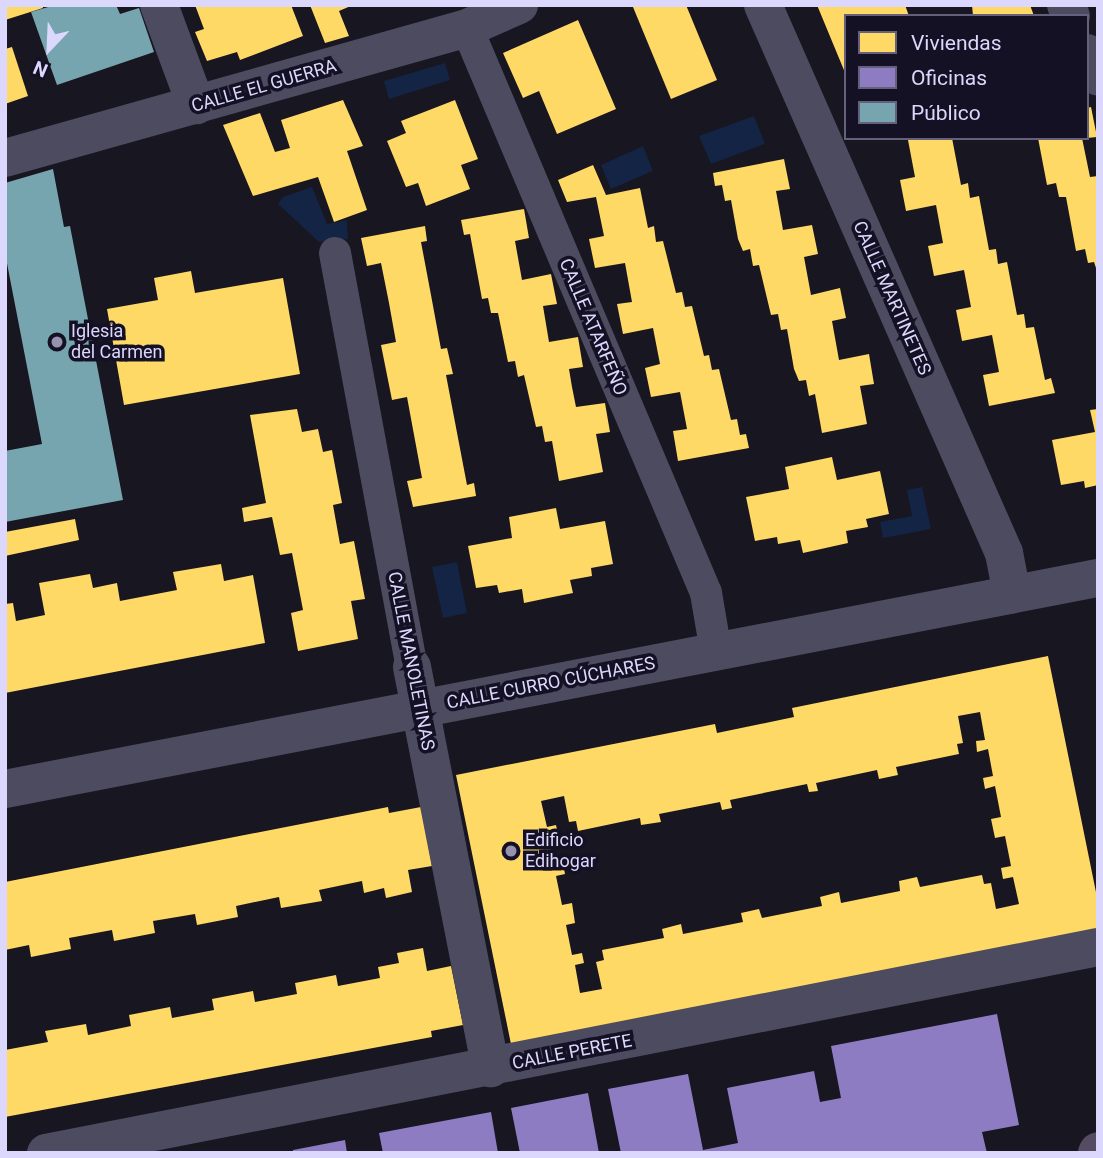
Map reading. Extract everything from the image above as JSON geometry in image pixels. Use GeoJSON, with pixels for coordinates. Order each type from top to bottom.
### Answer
{"type":"FeatureCollection","features":[{"type":"Feature","properties":{"kind":"street"},"geometry":{"type":"LineString","coordinates":[[159,5],[196,105]]}},
{"type":"Feature","properties":{"kind":"street","name":"CALLE EL GUERRA"},"geometry":{"type":"LineString","coordinates":[[5,159],[196,105],[462,16],[519,5]]}},
{"type":"Feature","properties":{"kind":"street","name":"CALLE MARTINETES"},"geometry":{"type":"LineString","coordinates":[[763,5],[1004,553],[1012,594]]}},
{"type":"Feature","properties":{"kind":"street","name":"CALLE ATARFEÑO"},"geometry":{"type":"LineString","coordinates":[[462,16],[706,593],[716,652]]}},
{"type":"Feature","properties":{"kind":"street"},"geometry":{"type":"LineString","coordinates":[[1089,58],[1098,77]]}},
{"type":"Feature","properties":{"kind":"street","name":"CALLE MANOLETINAS"},"geometry":{"type":"LineString","coordinates":[[335,253],[420,709],[491,1068]]}},
{"type":"Feature","properties":{"kind":"street","name":"CALLE CURRO CÚCHARES"},"geometry":{"type":"LineString","coordinates":[[5,789],[1098,578]]}},
{"type":"Feature","properties":{"kind":"street","name":"CALLE PERETE"},"geometry":{"type":"LineString","coordinates":[[46,1153],[103,1147],[1098,947]]}},
{"type":"Feature","properties":{"kind":"water"},"geometry":{"type":"Polygon","coordinates":[[[445,63],[450,80],[389,99],[384,81],[445,63]]]}},
{"type":"Feature","properties":{"kind":"water"},"geometry":{"type":"Polygon","coordinates":[[[754,116],[765,144],[711,164],[699,136],[754,116]]]}},
{"type":"Feature","properties":{"kind":"water"},"geometry":{"type":"Polygon","coordinates":[[[643,146],[653,171],[611,189],[601,165],[643,146]]]}},
{"type":"Feature","properties":{"kind":"water"},"geometry":{"type":"Polygon","coordinates":[[[312,187],[327,224],[347,220],[348,239],[319,242],[278,204],[283,197],[312,187]]]}},
{"type":"Feature","properties":{"kind":"water"},"geometry":{"type":"Polygon","coordinates":[[[922,487],[931,529],[883,538],[880,522],[912,516],[907,490],[922,487]]]}},
{"type":"Feature","properties":{"kind":"water"},"geometry":{"type":"Polygon","coordinates":[[[457,562],[467,613],[443,618],[432,567],[457,562]]]}},
{"type":"Feature","properties":{"kind":"building: Viviendas"},"geometry":{"type":"Polygon","coordinates":[[[5,5],[42,5],[43,8],[5,20],[5,5]]]}},
{"type":"Feature","properties":{"kind":"building: Viviendas"},"geometry":{"type":"Polygon","coordinates":[[[195,5],[291,5],[303,36],[240,60],[237,52],[207,61],[195,32],[204,29],[195,5]]]}},
{"type":"Feature","properties":{"kind":"building: Viviendas"},"geometry":{"type":"Polygon","coordinates":[[[310,5],[353,5],[339,11],[349,36],[325,43],[310,5]]]}},
{"type":"Feature","properties":{"kind":"building: Viviendas"},"geometry":{"type":"Polygon","coordinates":[[[686,5],[717,80],[671,99],[633,7],[686,5]]]}},
{"type":"Feature","properties":{"kind":"building: Viviendas"},"geometry":{"type":"Polygon","coordinates":[[[817,5],[905,5],[908,14],[844,14],[844,70],[817,5]]]}},
{"type":"Feature","properties":{"kind":"building: Viviendas"},"geometry":{"type":"Polygon","coordinates":[[[972,5],[1030,5],[1033,14],[973,14],[972,5]]]}},
{"type":"Feature","properties":{"kind":"building: Viviendas"},"geometry":{"type":"Polygon","coordinates":[[[578,20],[616,109],[557,134],[539,91],[523,98],[503,53],[578,20]]]}},
{"type":"Feature","properties":{"kind":"building: Viviendas"},"geometry":{"type":"Polygon","coordinates":[[[12,47],[28,96],[5,104],[5,49],[12,47]]]}},
{"type":"Feature","properties":{"kind":"building: Viviendas"},"geometry":{"type":"Polygon","coordinates":[[[343,100],[363,146],[347,151],[367,210],[334,222],[318,177],[253,196],[223,125],[260,113],[275,152],[290,148],[281,120],[343,100]]]}},
{"type":"Feature","properties":{"kind":"building: Viviendas"},"geometry":{"type":"Polygon","coordinates":[[[455,100],[478,159],[461,165],[470,189],[426,206],[418,183],[406,187],[387,141],[406,133],[401,121],[455,100]]]}},
{"type":"Feature","properties":{"kind":"building: Viviendas"},"geometry":{"type":"Polygon","coordinates":[[[1091,107],[1097,137],[1089,138],[1091,107]]]}},
{"type":"Feature","properties":{"kind":"building: Viviendas"},"geometry":{"type":"Polygon","coordinates":[[[908,140],[952,140],[961,185],[968,183],[970,198],[979,196],[989,250],[996,249],[998,264],[1007,262],[1017,315],[1024,314],[1026,328],[1034,327],[1045,380],[1051,378],[1055,393],[989,406],[983,375],[999,372],[992,335],[962,341],[956,310],[971,307],[964,270],[934,276],[928,246],[943,243],[936,205],[906,211],[900,180],[915,177],[908,140]]]}},
{"type":"Feature","properties":{"kind":"building: Viviendas"},"geometry":{"type":"Polygon","coordinates":[[[1038,140],[1082,140],[1090,177],[1098,176],[1098,274],[1094,262],[1088,263],[1085,249],[1076,251],[1066,197],[1059,197],[1056,183],[1047,185],[1038,140]]]}},
{"type":"Feature","properties":{"kind":"building: Viviendas"},"geometry":{"type":"Polygon","coordinates":[[[784,159],[790,189],[776,191],[783,230],[812,225],[818,254],[804,257],[811,295],[840,288],[846,318],[832,321],[839,360],[869,354],[874,384],[860,386],[867,424],[822,433],[815,394],[809,396],[806,380],[799,381],[794,369],[787,329],[781,330],[778,314],[771,315],[759,265],[753,266],[750,249],[743,251],[738,239],[731,200],[725,201],[722,185],[715,186],[713,173],[784,159]]]}},
{"type":"Feature","properties":{"kind":"building: Viviendas"},"geometry":{"type":"Polygon","coordinates":[[[593,165],[606,195],[640,188],[648,228],[654,226],[656,242],[663,241],[676,293],[682,292],[685,307],[692,306],[704,356],[709,355],[712,370],[719,369],[731,420],[737,419],[740,435],[746,434],[749,448],[678,461],[673,431],[687,429],[680,392],[651,397],[645,368],[660,364],[653,328],[623,334],[617,304],[632,302],[625,263],[595,268],[589,239],[604,236],[596,197],[567,202],[558,180],[593,165]]]}},
{"type":"Feature","properties":{"kind":"building: Viviendas"},"geometry":{"type":"Polygon","coordinates":[[[524,209],[529,238],[515,241],[522,280],[551,274],[557,304],[543,306],[549,342],[578,337],[583,367],[569,369],[572,387],[576,407],[605,403],[610,432],[596,434],[603,472],[559,481],[552,441],[545,442],[542,426],[536,427],[524,375],[518,377],[515,361],[508,362],[498,313],[491,313],[488,298],[482,299],[470,234],[464,235],[461,220],[524,209]]]}},
{"type":"Feature","properties":{"kind":"building: Viviendas"},"geometry":{"type":"Polygon","coordinates":[[[425,226],[427,241],[421,242],[441,349],[447,348],[453,374],[446,375],[467,485],[474,483],[476,496],[413,507],[407,481],[422,478],[407,397],[392,400],[381,345],[396,342],[389,303],[381,263],[367,266],[361,238],[425,226]]]}},
{"type":"Feature","properties":{"kind":"building: Viviendas"},"geometry":{"type":"Polygon","coordinates":[[[191,271],[195,293],[283,278],[300,374],[124,405],[107,309],[158,300],[154,278],[191,271]]]}},
{"type":"Feature","properties":{"kind":"building: Viviendas"},"geometry":{"type":"Polygon","coordinates":[[[297,409],[302,432],[318,429],[323,452],[332,450],[342,503],[333,505],[340,544],[354,541],[365,599],[351,601],[358,639],[298,651],[291,613],[303,610],[292,553],[280,555],[272,517],[244,522],[242,508],[266,503],[250,415],[297,409]]]}},
{"type":"Feature","properties":{"kind":"building: Viviendas"},"geometry":{"type":"Polygon","coordinates":[[[1098,409],[1098,485],[1085,488],[1084,481],[1061,485],[1052,440],[1095,432],[1090,410],[1098,409]]]}},
{"type":"Feature","properties":{"kind":"building: Viviendas"},"geometry":{"type":"Polygon","coordinates":[[[832,457],[837,480],[880,471],[889,514],[866,519],[868,527],[846,531],[848,543],[803,553],[800,540],[778,544],[777,537],[755,541],[746,497],[789,489],[785,467],[832,457]]]}},
{"type":"Feature","properties":{"kind":"building: Viviendas"},"geometry":{"type":"Polygon","coordinates":[[[556,508],[560,529],[605,521],[613,564],[591,568],[592,576],[570,580],[573,593],[524,603],[522,589],[499,593],[497,585],[476,588],[468,546],[512,538],[509,517],[556,508]]]}},
{"type":"Feature","properties":{"kind":"building: Viviendas"},"geometry":{"type":"Polygon","coordinates":[[[75,519],[79,540],[5,556],[5,532],[75,519]]]}},
{"type":"Feature","properties":{"kind":"building: Viviendas"},"geometry":{"type":"Polygon","coordinates":[[[221,564],[224,581],[253,575],[265,643],[5,693],[5,604],[13,603],[16,621],[45,615],[39,583],[90,574],[93,588],[117,583],[120,601],[177,590],[173,572],[221,564]]]}},
{"type":"Feature","properties":{"kind":"building: Viviendas","name":"Edificio Edihogar"},"geometry":{"type":"Polygon","coordinates":[[[1048,656],[1098,902],[1098,931],[512,1049],[456,775],[715,724],[717,733],[794,717],[792,708],[1048,656]],[[980,712],[958,716],[963,743],[957,744],[959,754],[896,767],[898,775],[879,779],[877,770],[816,783],[818,791],[809,792],[807,784],[730,800],[732,808],[722,810],[720,802],[659,814],[661,822],[641,825],[640,818],[578,831],[576,821],[569,822],[564,796],[541,801],[547,827],[556,825],[558,835],[548,837],[554,865],[563,863],[565,874],[556,876],[562,905],[572,903],[575,923],[566,925],[572,955],[582,953],[584,963],[575,965],[580,993],[602,989],[596,962],[604,960],[602,950],[664,938],[662,929],[681,924],[683,934],[743,922],[741,913],[759,909],[762,918],[822,906],[820,897],[839,892],[841,903],[900,891],[899,881],[917,877],[920,887],[982,875],[984,884],[991,883],[996,909],[1019,904],[1013,877],[1003,879],[1001,868],[1011,866],[1005,836],[995,838],[991,819],[1001,817],[995,786],[985,789],[983,778],[993,776],[988,749],[977,752],[976,741],[985,740],[980,712]]]}},
{"type":"Feature","properties":{"kind":"building: Viviendas"},"geometry":{"type":"Polygon","coordinates":[[[388,807],[389,813],[421,807],[432,866],[408,870],[412,892],[386,898],[384,888],[364,893],[362,881],[319,890],[322,901],[281,908],[279,897],[236,906],[238,917],[197,925],[195,914],[153,921],[155,933],[114,941],[112,930],[69,938],[71,949],[31,957],[29,945],[5,950],[5,882],[388,807]]]}},
{"type":"Feature","properties":{"kind":"building: Viviendas"},"geometry":{"type":"Polygon","coordinates":[[[423,948],[427,971],[451,966],[463,1025],[431,1031],[432,1037],[5,1117],[5,1050],[48,1042],[45,1031],[86,1024],[88,1035],[131,1026],[129,1015],[170,1007],[172,1018],[214,1010],[212,999],[253,991],[255,1002],[297,994],[295,983],[336,975],[338,986],[380,978],[378,967],[399,963],[397,953],[423,948]]]}},
{"type":"Feature","properties":{"kind":"building: Oficinas"},"geometry":{"type":"Polygon","coordinates":[[[997,1014],[1019,1125],[982,1132],[987,1153],[621,1153],[608,1089],[688,1074],[703,1150],[738,1143],[727,1088],[814,1071],[820,1102],[841,1098],[831,1046],[997,1014]]]}},
{"type":"Feature","properties":{"kind":"building: Oficinas"},"geometry":{"type":"Polygon","coordinates":[[[588,1093],[599,1153],[520,1153],[511,1108],[588,1093]]]}},
{"type":"Feature","properties":{"kind":"building: Oficinas"},"geometry":{"type":"Polygon","coordinates":[[[491,1112],[498,1153],[383,1153],[379,1133],[491,1112]]]}},
{"type":"Feature","properties":{"kind":"building: Oficinas"},"geometry":{"type":"Polygon","coordinates":[[[345,1140],[347,1153],[293,1153],[293,1150],[345,1140]]]}},
{"type":"Feature","properties":{"kind":"building: Público"},"geometry":{"type":"Polygon","coordinates":[[[55,5],[116,5],[120,14],[139,8],[154,52],[57,85],[31,12],[55,5]]]}},
{"type":"Feature","properties":{"kind":"building: Público","name":"Iglesia del Carmen"},"geometry":{"type":"Polygon","coordinates":[[[53,169],[64,227],[70,226],[123,500],[5,522],[5,451],[42,444],[5,253],[5,183],[53,169]]]}},
{"type":"Feature","properties":{"kind":"place","name":"Iglesia del Carmen"},"geometry":{"type":"Point","coordinates":[57,342]}},
{"type":"Feature","properties":{"kind":"place","name":"Edificio Edihogar"},"geometry":{"type":"Point","coordinates":[511,851]}}]}
